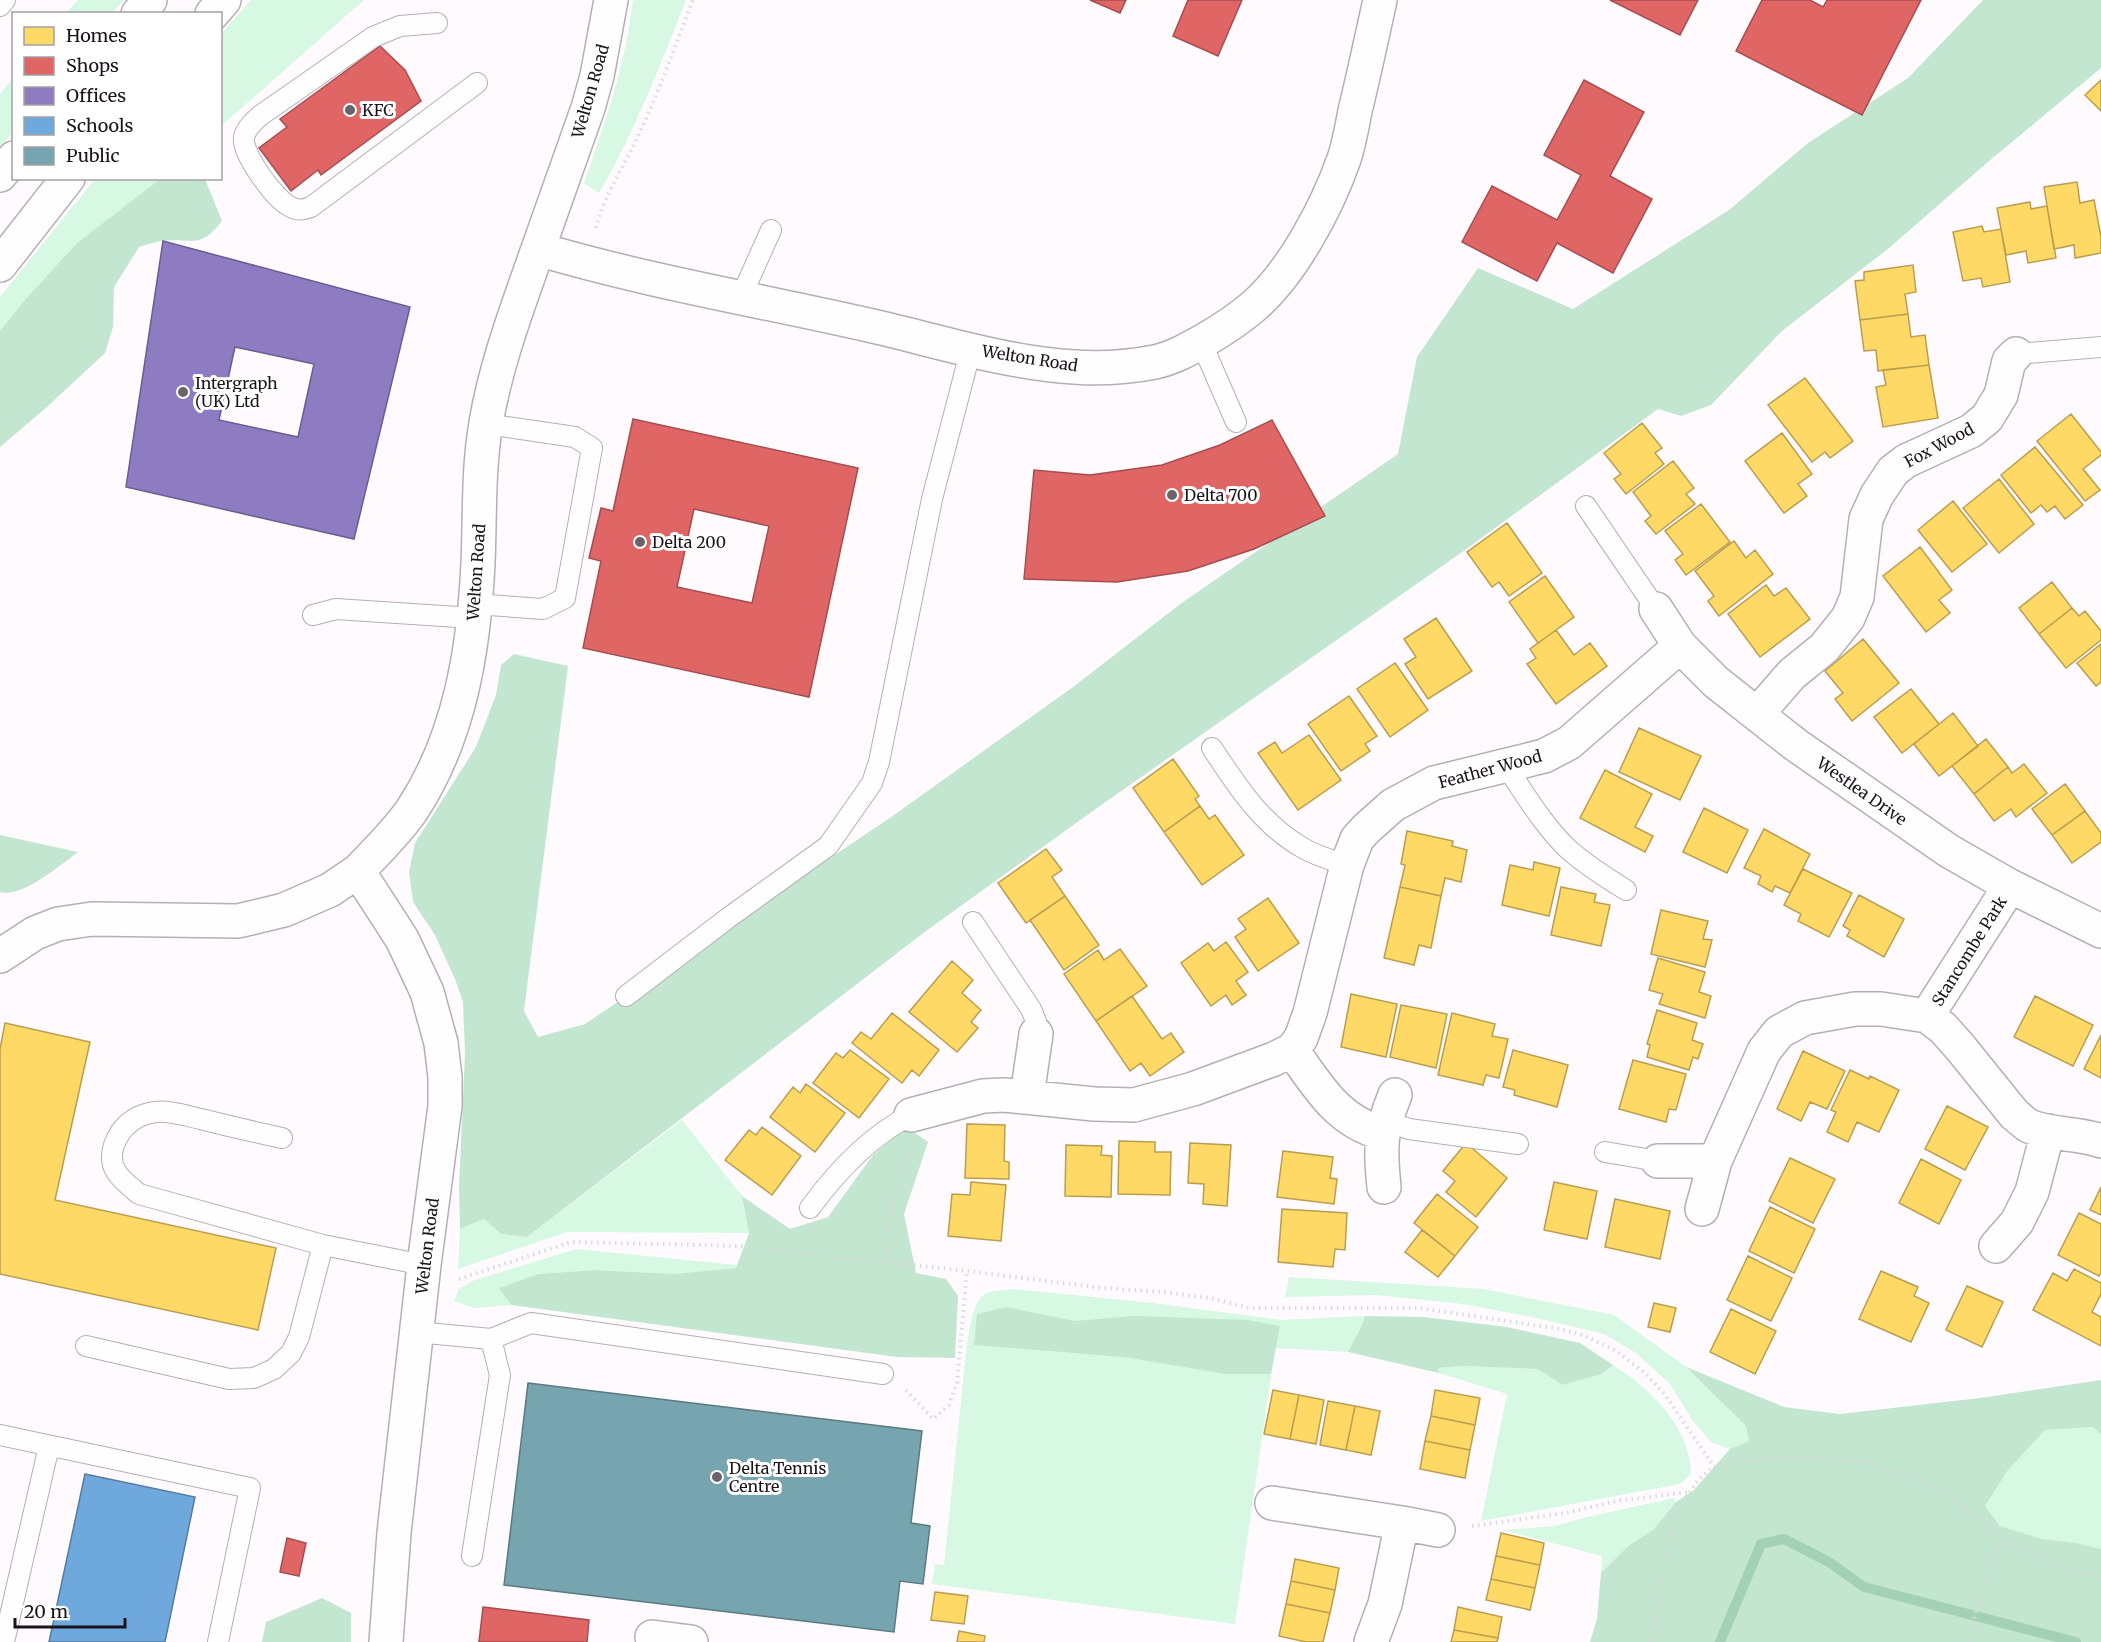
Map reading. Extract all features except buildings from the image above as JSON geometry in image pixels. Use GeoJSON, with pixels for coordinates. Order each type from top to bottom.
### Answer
{"type":"FeatureCollection","features":[{"type":"Feature","properties":{"kind":"street"},"geometry":{"type":"LineString","coordinates":[[140,12],[150,0]]}},
{"type":"Feature","properties":{"kind":"street"},"geometry":{"type":"LineString","coordinates":[[214,12],[224,0]]}},
{"type":"Feature","properties":{"kind":"street","name":"Welton Road"},"geometry":{"type":"LineString","coordinates":[[0,956],[35,933],[58,924],[92,919],[238,921],[284,910],[330,890],[358,871],[389,839],[411,810],[431,775],[458,705],[471,646],[482,463],[493,387],[516,311],[597,76],[611,0]]}},
{"type":"Feature","properties":{"kind":"street","name":"Welton Road"},"geometry":{"type":"LineString","coordinates":[[538,249],[662,281],[1011,358],[1074,367],[1114,367],[1156,361],[1185,351],[1201,342],[1255,305],[1278,279],[1311,231],[1345,157],[1380,0]]}},
{"type":"Feature","properties":{"kind":"street"},"geometry":{"type":"LineString","coordinates":[[0,175],[12,160]]}},
{"type":"Feature","properties":{"kind":"street"},"geometry":{"type":"LineString","coordinates":[[0,265],[66,180]]}},
{"type":"Feature","properties":{"kind":"street","name":"Fox Wood"},"geometry":{"type":"LineString","coordinates":[[1757,714],[1792,674],[1824,648],[1848,618],[1857,597],[1866,519],[1877,495],[1893,471],[1906,461],[1971,431],[1987,418],[2001,395],[2009,360],[2016,354]]}},
{"type":"Feature","properties":{"kind":"street","name":"Westlea Drive"},"geometry":{"type":"LineString","coordinates":[[1656,609],[1680,646],[1716,682],[1796,745],[1949,850],[2010,886],[2101,932]]}},
{"type":"Feature","properties":{"kind":"street","name":"Feather Wood"},"geometry":{"type":"LineString","coordinates":[[1292,1050],[1301,1038],[1310,1013],[1347,865],[1357,839],[1393,805],[1434,783],[1544,756],[1569,742],[1680,646]]}},
{"type":"Feature","properties":{"kind":"street","name":"Welton Road"},"geometry":{"type":"LineString","coordinates":[[358,871],[402,939],[427,992],[441,1043],[446,1077],[445,1106],[422,1278],[394,1533],[386,1642]]}},
{"type":"Feature","properties":{"kind":"street","name":"Stancombe Park"},"geometry":{"type":"LineString","coordinates":[[1927,1016],[2010,886]]}},
{"type":"Feature","properties":{"kind":"street","name":"Stancombe Park"},"geometry":{"type":"LineString","coordinates":[[1702,1209],[1715,1161],[1764,1051],[1779,1032],[1805,1018],[1824,1013],[1855,1009],[1881,1009],[1927,1016],[1943,1028],[2014,1114],[2028,1125],[2101,1141]]}},
{"type":"Feature","properties":{"kind":"street"},"geometry":{"type":"LineString","coordinates":[[1027,1096],[1036,1034]]}},
{"type":"Feature","properties":{"kind":"street"},"geometry":{"type":"LineString","coordinates":[[921,1112],[983,1096],[1027,1096],[1094,1104],[1134,1105],[1193,1089],[1292,1050],[1321,1090],[1359,1126],[1387,1116]]}},
{"type":"Feature","properties":{"kind":"street"},"geometry":{"type":"LineString","coordinates":[[1384,1187],[1380,1153],[1387,1116]]}},
{"type":"Feature","properties":{"kind":"street"},"geometry":{"type":"LineString","coordinates":[[1996,1245],[2017,1222],[2032,1192],[2048,1131]]}},
{"type":"Feature","properties":{"kind":"street"},"geometry":{"type":"LineString","coordinates":[[1659,1161],[1715,1161]]}},
{"type":"Feature","properties":{"kind":"street"},"geometry":{"type":"LineString","coordinates":[[1272,1503],[1438,1530]]}},
{"type":"Feature","properties":{"kind":"street"},"geometry":{"type":"LineString","coordinates":[[1371,1642],[1385,1604],[1402,1523]]}},
{"type":"Feature","properties":{"kind":"street"},"geometry":{"type":"LineString","coordinates":[[652,1637],[691,1642]]}},
{"type":"Feature","properties":{"kind":"lane"},"geometry":{"type":"LineString","coordinates":[[0,6],[5,0]]}},
{"type":"Feature","properties":{"kind":"lane"},"geometry":{"type":"LineString","coordinates":[[437,23],[400,26],[373,37],[354,49],[261,115],[244,136],[247,155],[278,198],[296,210],[303,210],[311,207],[477,83]]}},
{"type":"Feature","properties":{"kind":"lane"},"geometry":{"type":"LineString","coordinates":[[741,297],[771,230]]}},
{"type":"Feature","properties":{"kind":"lane"},"geometry":{"type":"LineString","coordinates":[[1201,342],[1236,422]]}},
{"type":"Feature","properties":{"kind":"lane"},"geometry":{"type":"LineString","coordinates":[[2016,354],[2101,347]]}},
{"type":"Feature","properties":{"kind":"lane"},"geometry":{"type":"LineString","coordinates":[[626,996],[728,918],[828,846],[872,783],[882,750],[932,499],[971,349]]}},
{"type":"Feature","properties":{"kind":"lane"},"geometry":{"type":"LineString","coordinates":[[313,615],[336,609],[474,611],[543,609],[566,598],[592,448],[575,437],[486,424]]}},
{"type":"Feature","properties":{"kind":"lane"},"geometry":{"type":"LineString","coordinates":[[1586,506],[1656,609]]}},
{"type":"Feature","properties":{"kind":"lane"},"geometry":{"type":"LineString","coordinates":[[1212,748],[1239,789],[1261,815],[1304,849],[1347,865]]}},
{"type":"Feature","properties":{"kind":"lane"},"geometry":{"type":"LineString","coordinates":[[1506,766],[1545,823],[1567,847],[1592,868],[1626,890]]}},
{"type":"Feature","properties":{"kind":"lane"},"geometry":{"type":"LineString","coordinates":[[973,922],[1031,1009],[1036,1021],[1036,1034]]}},
{"type":"Feature","properties":{"kind":"lane"},"geometry":{"type":"LineString","coordinates":[[282,1138],[181,1115],[157,1112],[139,1116],[126,1124],[114,1145],[112,1163],[120,1178],[139,1194],[323,1245],[422,1278]]}},
{"type":"Feature","properties":{"kind":"lane"},"geometry":{"type":"LineString","coordinates":[[810,1208],[852,1159],[895,1123],[921,1112]]}},
{"type":"Feature","properties":{"kind":"lane"},"geometry":{"type":"LineString","coordinates":[[1387,1116],[1408,1129],[1518,1144]]}},
{"type":"Feature","properties":{"kind":"lane"},"geometry":{"type":"LineString","coordinates":[[1605,1152],[1659,1161]]}},
{"type":"Feature","properties":{"kind":"lane"},"geometry":{"type":"LineString","coordinates":[[86,1346],[229,1379],[254,1378],[274,1369],[291,1353],[299,1337],[323,1245]]}},
{"type":"Feature","properties":{"kind":"lane"},"geometry":{"type":"LineString","coordinates":[[416,1332],[491,1339],[531,1323],[883,1374]]}},
{"type":"Feature","properties":{"kind":"lane"},"geometry":{"type":"LineString","coordinates":[[472,1556],[500,1375],[491,1339]]}},
{"type":"Feature","properties":{"kind":"lane"},"geometry":{"type":"LineString","coordinates":[[0,1435],[250,1488],[218,1642]]}},
{"type":"Feature","properties":{"kind":"lane"},"geometry":{"type":"LineString","coordinates":[[4,1642],[49,1446]]}},
{"type":"Feature","properties":{"kind":"path"},"geometry":{"type":"LineString","coordinates":[[586,263],[599,212],[657,95],[693,0]]}},
{"type":"Feature","properties":{"kind":"path"},"geometry":{"type":"LineString","coordinates":[[885,1262],[889,1215],[921,1112]]}},
{"type":"Feature","properties":{"kind":"path"},"geometry":{"type":"LineString","coordinates":[[422,1278],[571,1242],[739,1245],[1103,1288],[1210,1298],[1250,1308],[1419,1308],[1561,1329],[1585,1336],[1615,1350],[1645,1373],[1666,1396],[1714,1467]]}},
{"type":"Feature","properties":{"kind":"path"},"geometry":{"type":"LineString","coordinates":[[883,1374],[905,1389],[933,1419],[949,1406],[957,1383],[968,1271]]}},
{"type":"Feature","properties":{"kind":"path"},"geometry":{"type":"LineString","coordinates":[[1652,1642],[1671,1526],[1680,1506],[1700,1479],[1714,1467],[1738,1460],[1805,1457],[1862,1462],[1918,1480],[1939,1489],[2004,1539],[2059,1567],[2101,1579]]}},
{"type":"Feature","properties":{"kind":"path"},"geometry":{"type":"LineString","coordinates":[[1438,1530],[1566,1513],[1616,1501],[1690,1492]]}},
{"type":"Feature","properties":{"kind":"path"},"geometry":{"type":"LineString","coordinates":[[1969,1642],[1978,1602],[1990,1568],[2004,1539]]}},
{"type":"Feature","properties":{"kind":"green space"},"geometry":{"type":"Polygon","coordinates":[[[78,0],[124,0],[113,12],[67,12],[78,0]]]}},
{"type":"Feature","properties":{"kind":"green space"},"geometry":{"type":"Polygon","coordinates":[[[251,0],[364,0],[222,125],[222,33],[251,0]]]}},
{"type":"Feature","properties":{"kind":"green space"},"geometry":{"type":"Polygon","coordinates":[[[633,0],[686,0],[657,74],[599,193],[584,183],[620,70],[633,0]]]}},
{"type":"Feature","properties":{"kind":"green space"},"geometry":{"type":"Polygon","coordinates":[[[1983,0],[2101,0],[2101,68],[1889,248],[1782,331],[1711,405],[1681,416],[1658,409],[1465,550],[926,931],[527,1237],[501,1234],[484,1219],[460,1229],[459,1187],[465,1053],[463,1002],[435,935],[413,902],[409,872],[415,843],[476,747],[496,695],[501,665],[514,654],[568,666],[524,1011],[538,1037],[585,1024],[894,815],[1073,687],[1183,602],[1398,454],[1417,357],[1478,268],[1573,309],[1729,210],[1808,143],[1908,78],[1983,0]]]}},
{"type":"Feature","properties":{"kind":"green space"},"geometry":{"type":"Polygon","coordinates":[[[12,79],[12,132],[0,148],[0,94],[12,79]]]}},
{"type":"Feature","properties":{"kind":"green space"},"geometry":{"type":"Polygon","coordinates":[[[94,180],[159,180],[77,243],[0,331],[0,297],[94,180]]]}},
{"type":"Feature","properties":{"kind":"green space"},"geometry":{"type":"Polygon","coordinates":[[[159,180],[205,180],[222,221],[201,239],[162,241],[139,247],[114,287],[113,327],[105,353],[0,447],[0,331],[77,243],[159,180]]]}},
{"type":"Feature","properties":{"kind":"green space"},"geometry":{"type":"Polygon","coordinates":[[[0,835],[78,852],[30,885],[9,893],[0,892],[0,835]]]}},
{"type":"Feature","properties":{"kind":"green space"},"geometry":{"type":"Polygon","coordinates":[[[682,1120],[742,1196],[749,1233],[567,1232],[458,1269],[460,1229],[484,1219],[501,1234],[527,1237],[682,1120]]]}},
{"type":"Feature","properties":{"kind":"green space"},"geometry":{"type":"Polygon","coordinates":[[[907,1127],[928,1142],[904,1214],[916,1273],[946,1279],[958,1296],[955,1358],[897,1357],[511,1305],[499,1288],[539,1274],[595,1270],[674,1274],[736,1268],[749,1233],[742,1196],[790,1229],[828,1217],[873,1155],[907,1127]]]}},
{"type":"Feature","properties":{"kind":"green space"},"geometry":{"type":"Polygon","coordinates":[[[576,1249],[737,1265],[736,1268],[674,1274],[595,1270],[539,1274],[500,1289],[511,1305],[474,1308],[454,1301],[459,1289],[472,1281],[576,1249]]]}},
{"type":"Feature","properties":{"kind":"green space"},"geometry":{"type":"Polygon","coordinates":[[[1289,1277],[1483,1289],[1614,1315],[1686,1367],[1746,1426],[1749,1441],[1730,1449],[1711,1442],[1693,1421],[1670,1384],[1636,1353],[1604,1334],[1463,1304],[1377,1295],[1285,1297],[1289,1277]]]}},
{"type":"Feature","properties":{"kind":"green space"},"geometry":{"type":"Polygon","coordinates":[[[1014,1289],[1153,1303],[1281,1320],[1365,1316],[1348,1352],[1275,1348],[1235,1624],[932,1584],[935,1564],[944,1565],[968,1337],[973,1316],[976,1306],[985,1294],[1014,1289]]]}},
{"type":"Feature","properties":{"kind":"green space"},"geometry":{"type":"Polygon","coordinates":[[[1007,1307],[1074,1321],[1134,1316],[1248,1320],[1280,1326],[1271,1374],[1226,1374],[1124,1357],[974,1345],[977,1314],[1007,1307]]]}},
{"type":"Feature","properties":{"kind":"green space"},"geometry":{"type":"Polygon","coordinates":[[[1365,1316],[1424,1317],[1507,1327],[1580,1343],[1613,1365],[1602,1374],[1563,1385],[1537,1369],[1463,1366],[1438,1368],[1439,1373],[1348,1352],[1365,1316]]]}},
{"type":"Feature","properties":{"kind":"green space"},"geometry":{"type":"Polygon","coordinates":[[[1613,1365],[1641,1386],[1666,1411],[1684,1441],[1691,1474],[1680,1484],[1481,1521],[1507,1394],[1439,1373],[1438,1368],[1463,1366],[1537,1369],[1563,1385],[1602,1374],[1613,1365]]]}},
{"type":"Feature","properties":{"kind":"green space"},"geometry":{"type":"Polygon","coordinates":[[[1686,1367],[1784,1407],[1840,1414],[1980,1398],[2101,1380],[2101,1435],[2093,1427],[2045,1430],[2008,1470],[1985,1506],[2000,1526],[2042,1539],[2101,1549],[2101,1642],[1590,1642],[1597,1619],[1601,1573],[1628,1546],[1653,1530],[1676,1502],[1694,1490],[1730,1449],[1749,1441],[1746,1426],[1686,1367]]]}},
{"type":"Feature","properties":{"kind":"green space"},"geometry":{"type":"Polygon","coordinates":[[[2093,1427],[2101,1435],[2101,1549],[2042,1539],[2000,1526],[1985,1506],[2008,1470],[2045,1430],[2093,1427]]]}},
{"type":"Feature","properties":{"kind":"green space"},"geometry":{"type":"Polygon","coordinates":[[[1674,1498],[1676,1502],[1653,1530],[1628,1546],[1601,1573],[1602,1556],[1503,1530],[1555,1526],[1674,1498]]]}},
{"type":"Feature","properties":{"kind":"green space"},"geometry":{"type":"Polygon","coordinates":[[[322,1598],[351,1613],[351,1642],[262,1642],[266,1622],[322,1598]]]}},
{"type":"Feature","properties":{"kind":"waterway"},"geometry":{"type":"LineString","coordinates":[[1720,1642],[1761,1544],[1784,1539],[1829,1562],[1864,1587],[2076,1642]]}},
{"type":"Feature","properties":{"kind":"place","name":"KFC"},"geometry":{"type":"Point","coordinates":[350,110]}},
{"type":"Feature","properties":{"kind":"place","name":"Intergraph (UK) Ltd"},"geometry":{"type":"Point","coordinates":[183,392]}},
{"type":"Feature","properties":{"kind":"place","name":"Delta 700"},"geometry":{"type":"Point","coordinates":[1172,495]}},
{"type":"Feature","properties":{"kind":"place","name":"Delta 200"},"geometry":{"type":"Point","coordinates":[640,542]}},
{"type":"Feature","properties":{"kind":"place","name":"Delta Tennis Centre"},"geometry":{"type":"Point","coordinates":[717,1477]}}]}
